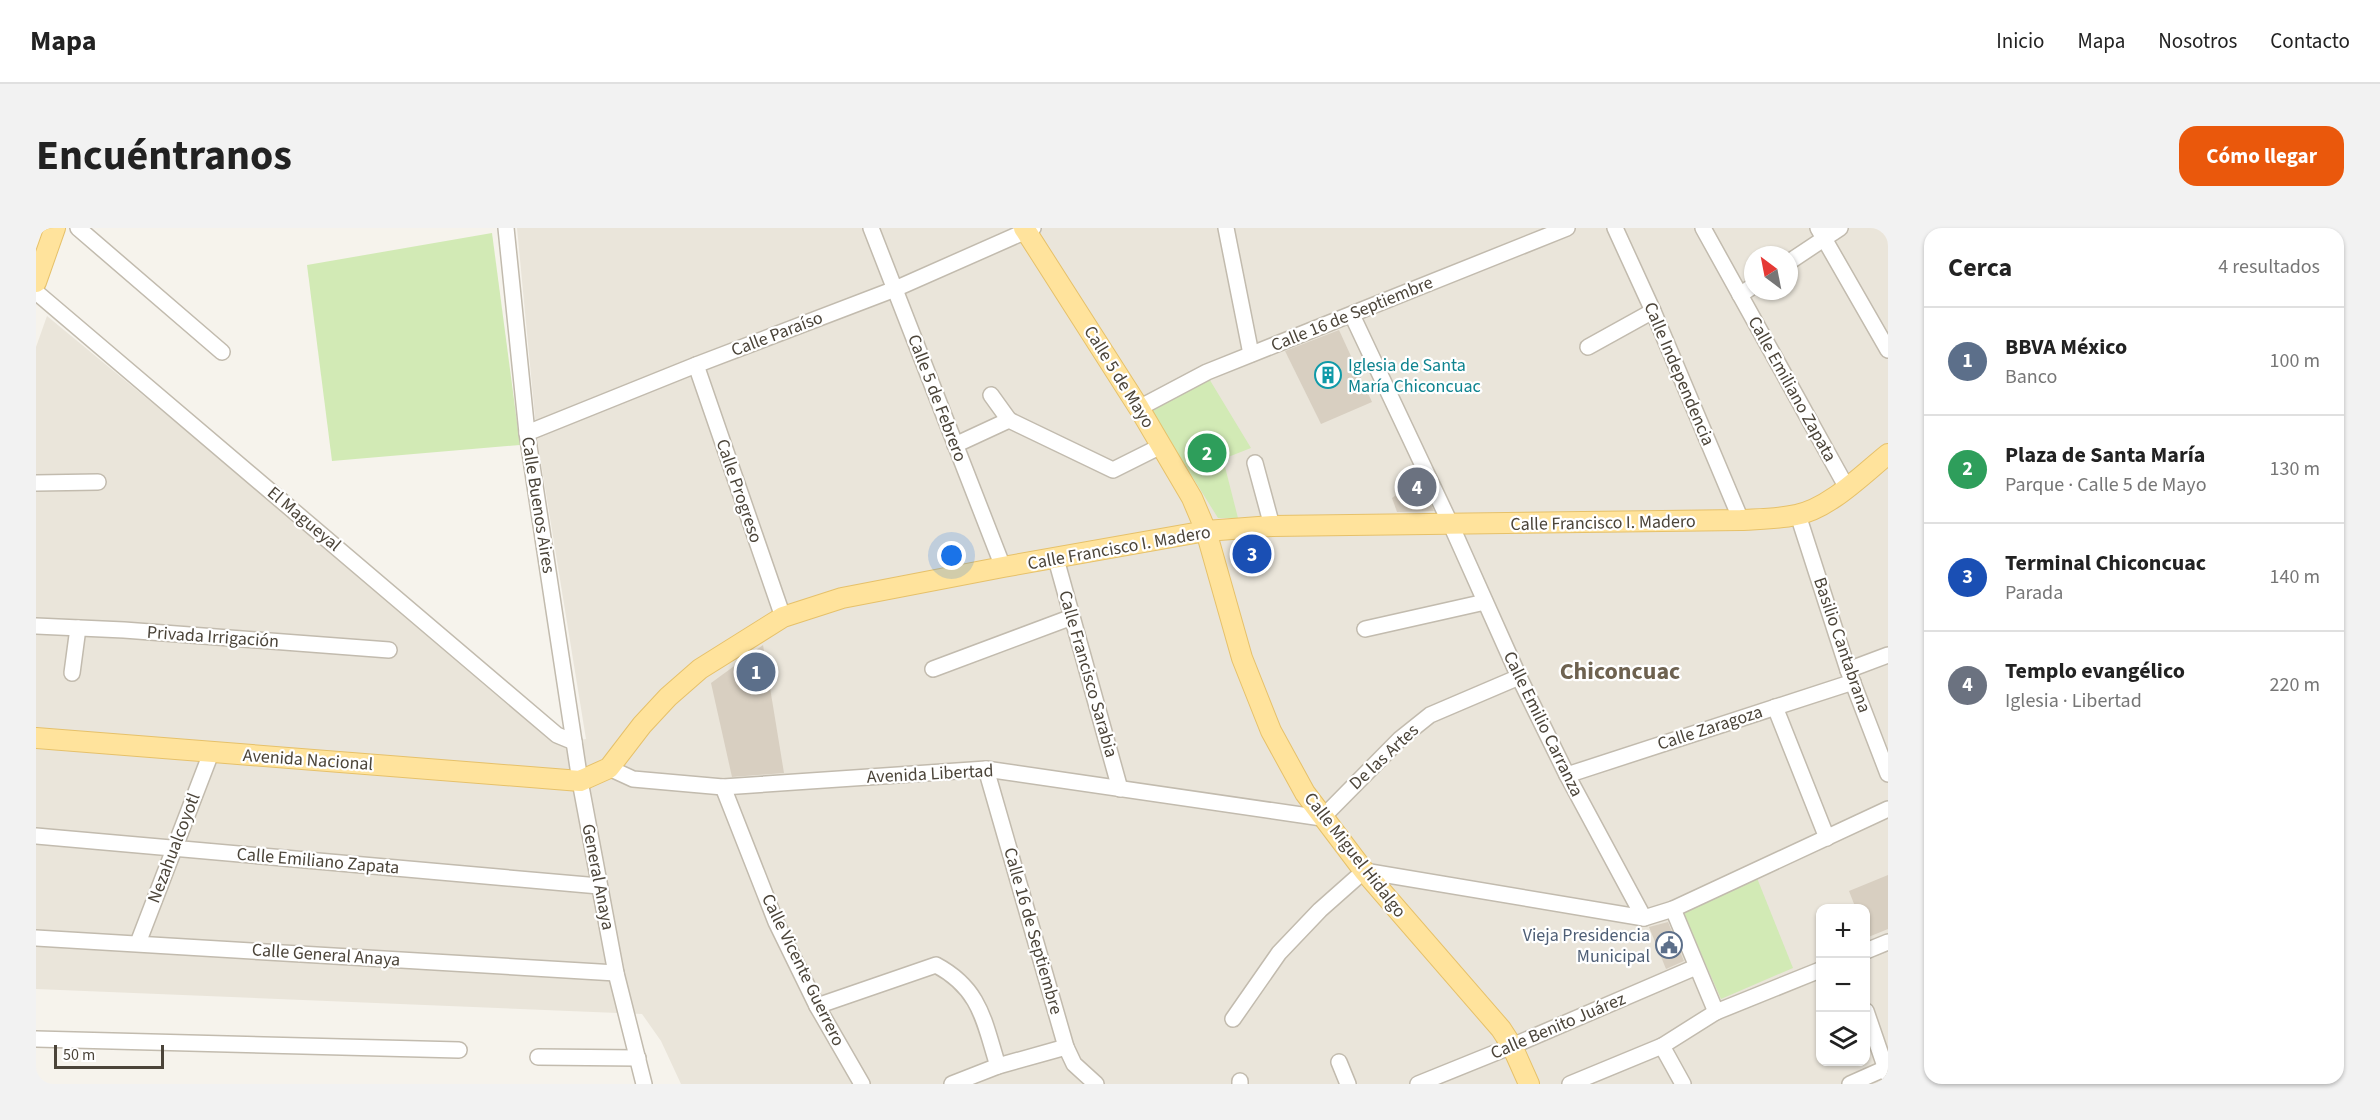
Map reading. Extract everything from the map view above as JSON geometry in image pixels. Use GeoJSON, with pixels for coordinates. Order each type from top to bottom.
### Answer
{"type":"FeatureCollection","features":[{"type":"Feature","properties":{"kind":"main road"},"geometry":{"type":"LineString","coordinates":[[36,282],[56,228]]}},
{"type":"Feature","properties":{"kind":"main road","name":"Calle 5 de Mayo"},"geometry":{"type":"LineString","coordinates":[[1028,230],[1139,408],[1192,498],[1206,531]]}},
{"type":"Feature","properties":{"kind":"main road"},"geometry":{"type":"LineString","coordinates":[[1798,515],[1822,504],[1847,488],[1888,454]]}},
{"type":"Feature","properties":{"kind":"main road","name":"Calle Francisco I. Madero"},"geometry":{"type":"LineString","coordinates":[[580,781],[609,768],[642,725],[700,669],[783,617],[842,598],[1206,531],[1272,526],[1741,520],[1798,515]]}},
{"type":"Feature","properties":{"kind":"main road","name":"Calle Miguel Hidalgo"},"geometry":{"type":"LineString","coordinates":[[1206,531],[1242,658],[1271,731],[1305,793],[1364,871],[1501,1029],[1512,1046],[1529,1084]]}},
{"type":"Feature","properties":{"kind":"main road","name":"Avenida Nacional"},"geometry":{"type":"LineString","coordinates":[[36,738],[580,781]]}},
{"type":"Feature","properties":{"kind":"street"},"geometry":{"type":"LineString","coordinates":[[78,228],[222,352]]}},
{"type":"Feature","properties":{"kind":"street","name":"Calle Buenos Aires"},"geometry":{"type":"LineString","coordinates":[[506,228],[527,433],[580,781]]}},
{"type":"Feature","properties":{"kind":"street","name":"Calle 5 de Febrero"},"geometry":{"type":"LineString","coordinates":[[871,228],[1003,567]]}},
{"type":"Feature","properties":{"kind":"street"},"geometry":{"type":"LineString","coordinates":[[1226,228],[1251,354]]}},
{"type":"Feature","properties":{"kind":"street","name":"Calle 16 de Septiembre"},"geometry":{"type":"LineString","coordinates":[[1139,408],[1207,372],[1567,228]]}},
{"type":"Feature","properties":{"kind":"street","name":"Calle Independencia"},"geometry":{"type":"LineString","coordinates":[[1615,228],[1653,311],[1741,520]]}},
{"type":"Feature","properties":{"kind":"street","name":"Calle Emiliano Zapata"},"geometry":{"type":"LineString","coordinates":[[1703,228],[1744,287]]}},
{"type":"Feature","properties":{"kind":"street"},"geometry":{"type":"LineString","coordinates":[[1798,254],[1821,233],[1840,228]]}},
{"type":"Feature","properties":{"kind":"street","name":"Calle Paraíso"},"geometry":{"type":"LineString","coordinates":[[527,433],[895,289],[1028,230]]}},
{"type":"Feature","properties":{"kind":"street"},"geometry":{"type":"LineString","coordinates":[[1821,233],[1888,350]]}},
{"type":"Feature","properties":{"kind":"street","name":"El Magueyal"},"geometry":{"type":"LineString","coordinates":[[36,292],[557,735],[574,742]]}},
{"type":"Feature","properties":{"kind":"street","name":"Calle Emiliano Zapata"},"geometry":{"type":"LineString","coordinates":[[1752,300],[1847,488]]}},
{"type":"Feature","properties":{"kind":"street"},"geometry":{"type":"LineString","coordinates":[[1588,347],[1653,311]]}},
{"type":"Feature","properties":{"kind":"street","name":"Calle Emilio Carranza"},"geometry":{"type":"LineString","coordinates":[[1352,315],[1451,525],[1519,677],[1567,775],[1644,918]]}},
{"type":"Feature","properties":{"kind":"street","name":"Calle Progreso"},"geometry":{"type":"LineString","coordinates":[[696,365],[783,617]]}},
{"type":"Feature","properties":{"kind":"street"},"geometry":{"type":"LineString","coordinates":[[991,395],[1009,420],[1113,470],[1161,446]]}},
{"type":"Feature","properties":{"kind":"street"},"geometry":{"type":"LineString","coordinates":[[955,445],[1009,420]]}},
{"type":"Feature","properties":{"kind":"street"},"geometry":{"type":"LineString","coordinates":[[1255,463],[1272,526]]}},
{"type":"Feature","properties":{"kind":"street"},"geometry":{"type":"LineString","coordinates":[[36,483],[98,482]]}},
{"type":"Feature","properties":{"kind":"street","name":"Basilio Cantabrana"},"geometry":{"type":"LineString","coordinates":[[1798,515],[1850,676],[1888,774]]}},
{"type":"Feature","properties":{"kind":"street","name":"Calle Francisco Sarabia"},"geometry":{"type":"LineString","coordinates":[[1056,560],[1120,789]]}},
{"type":"Feature","properties":{"kind":"street"},"geometry":{"type":"LineString","coordinates":[[1365,629],[1485,603]]}},
{"type":"Feature","properties":{"kind":"street"},"geometry":{"type":"LineString","coordinates":[[933,669],[1072,617]]}},
{"type":"Feature","properties":{"kind":"street","name":"Privada Irrigación"},"geometry":{"type":"LineString","coordinates":[[36,626],[389,650]]}},
{"type":"Feature","properties":{"kind":"street"},"geometry":{"type":"LineString","coordinates":[[72,673],[78,628]]}},
{"type":"Feature","properties":{"kind":"street","name":"Calle Zaragoza"},"geometry":{"type":"LineString","coordinates":[[1567,775],[1774,707],[1850,676],[1888,655]]}},
{"type":"Feature","properties":{"kind":"street","name":"De las Artes"},"geometry":{"type":"LineString","coordinates":[[1322,818],[1400,739],[1430,715],[1519,677]]}},
{"type":"Feature","properties":{"kind":"street"},"geometry":{"type":"LineString","coordinates":[[1774,707],[1827,838]]}},
{"type":"Feature","properties":{"kind":"street","name":"Nezahualcoyotl"},"geometry":{"type":"LineString","coordinates":[[138,943],[211,753]]}},
{"type":"Feature","properties":{"kind":"street","name":"Avenida Libertad"},"geometry":{"type":"LineString","coordinates":[[609,768],[633,779],[723,787],[986,769],[1322,818]]}},
{"type":"Feature","properties":{"kind":"street","name":"Calle 16 de Septiembre"},"geometry":{"type":"LineString","coordinates":[[986,769],[1066,1047],[1074,1064],[1096,1084]]}},
{"type":"Feature","properties":{"kind":"street","name":"General Anaya"},"geometry":{"type":"LineString","coordinates":[[580,781],[616,973]]}},
{"type":"Feature","properties":{"kind":"street","name":"Calle Vicente Guerrero"},"geometry":{"type":"LineString","coordinates":[[723,787],[776,922],[817,1006],[862,1084]]}},
{"type":"Feature","properties":{"kind":"street"},"geometry":{"type":"LineString","coordinates":[[1233,1019],[1279,953],[1320,910],[1364,871],[1644,918],[1673,909],[1888,809]]}},
{"type":"Feature","properties":{"kind":"street","name":"Calle Emiliano Zapata"},"geometry":{"type":"LineString","coordinates":[[36,836],[599,886]]}},
{"type":"Feature","properties":{"kind":"street"},"geometry":{"type":"LineString","coordinates":[[1673,909],[1716,1012]]}},
{"type":"Feature","properties":{"kind":"street","name":"Calle General Anaya"},"geometry":{"type":"LineString","coordinates":[[36,938],[616,973]]}},
{"type":"Feature","properties":{"kind":"street"},"geometry":{"type":"LineString","coordinates":[[1870,949],[1888,942]]}},
{"type":"Feature","properties":{"kind":"street"},"geometry":{"type":"LineString","coordinates":[[817,1006],[936,965],[960,980],[977,1002],[998,1066]]}},
{"type":"Feature","properties":{"kind":"street","name":"Calle Benito Juárez"},"geometry":{"type":"LineString","coordinates":[[1418,1084],[1696,967]]}},
{"type":"Feature","properties":{"kind":"street"},"geometry":{"type":"LineString","coordinates":[[1570,1084],[1662,1046],[1716,1012],[1816,972]]}},
{"type":"Feature","properties":{"kind":"street"},"geometry":{"type":"LineString","coordinates":[[616,973],[644,1084]]}},
{"type":"Feature","properties":{"kind":"street"},"geometry":{"type":"LineString","coordinates":[[1850,1084],[1887,1072],[1866,1012]]}},
{"type":"Feature","properties":{"kind":"street"},"geometry":{"type":"LineString","coordinates":[[36,1038],[459,1050]]}},
{"type":"Feature","properties":{"kind":"street"},"geometry":{"type":"LineString","coordinates":[[1662,1046],[1683,1084]]}},
{"type":"Feature","properties":{"kind":"street"},"geometry":{"type":"LineString","coordinates":[[952,1084],[998,1066],[1066,1047]]}},
{"type":"Feature","properties":{"kind":"street"},"geometry":{"type":"LineString","coordinates":[[538,1057],[638,1058]]}},
{"type":"Feature","properties":{"kind":"street"},"geometry":{"type":"LineString","coordinates":[[1339,1062],[1348,1084]]}},
{"type":"Feature","properties":{"kind":"shaded area"},"geometry":{"type":"Polygon","coordinates":[[[517,228],[1888,228],[1888,1084],[681,1084],[661,1041],[642,1014],[36,989],[36,347],[47,316],[563,742],[586,739],[537,438],[517,228]]]}},
{"type":"Feature","properties":{"kind":"green space"},"geometry":{"type":"Polygon","coordinates":[[[492,233],[520,445],[332,461],[307,265],[492,233]]]}},
{"type":"Feature","properties":{"kind":"green space"},"geometry":{"type":"Polygon","coordinates":[[[1208,377],[1251,448],[1223,459],[1238,518],[1218,518],[1149,407],[1208,377]]]}},
{"type":"Feature","properties":{"kind":"green space"},"geometry":{"type":"Polygon","coordinates":[[[1757,878],[1793,968],[1721,999],[1683,913],[1757,878]]]}},
{"type":"Feature","properties":{"kind":"building","name":"Iglesia de Santa María Chiconcuac"},"geometry":{"type":"Polygon","coordinates":[[[1339,330],[1372,402],[1321,424],[1285,351],[1339,330]]]}},
{"type":"Feature","properties":{"kind":"building"},"geometry":{"type":"Polygon","coordinates":[[[1419,479],[1434,511],[1397,512],[1392,498],[1419,479]]]}},
{"type":"Feature","properties":{"kind":"building"},"geometry":{"type":"Polygon","coordinates":[[[763,645],[784,773],[732,777],[711,683],[763,645]]]}},
{"type":"Feature","properties":{"kind":"building"},"geometry":{"type":"Polygon","coordinates":[[[1888,875],[1888,929],[1870,936],[1870,904],[1854,904],[1849,891],[1888,875]]]}},
{"type":"Feature","properties":{"kind":"building","name":"Vieja Presidencia Municipal"},"geometry":{"type":"Polygon","coordinates":[[[1668,922],[1684,961],[1666,969],[1649,927],[1668,922]]]}},
{"type":"Feature","properties":{"kind":"place","name":"Iglesia de Santa María Chiconcuac"},"geometry":{"type":"Point","coordinates":[1328,375]}},
{"type":"Feature","properties":{"kind":"place","name":"Plaza de Santa María"},"geometry":{"type":"Point","coordinates":[1207,453]}},
{"type":"Feature","properties":{"kind":"place","name":"Templo evangélico"},"geometry":{"type":"Point","coordinates":[1417,487]}},
{"type":"Feature","properties":{"kind":"place","name":"Terminal Chiconcuac"},"geometry":{"type":"Point","coordinates":[1252,554]}},
{"type":"Feature","properties":{"kind":"place","name":"BBVA México"},"geometry":{"type":"Point","coordinates":[756,672]}},
{"type":"Feature","properties":{"kind":"place","name":"Vieja Presidencia Municipal"},"geometry":{"type":"Point","coordinates":[1669,945]}},
{"type":"Feature","properties":{"kind":"district","name":"Chiconcuac"},"geometry":{"type":"Point","coordinates":[1620,671]}}]}
